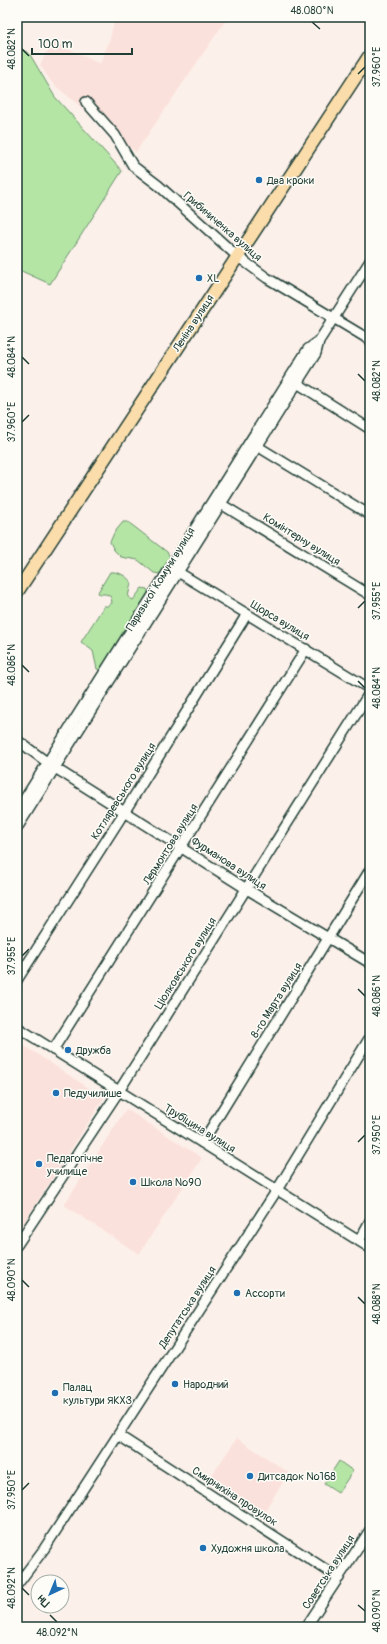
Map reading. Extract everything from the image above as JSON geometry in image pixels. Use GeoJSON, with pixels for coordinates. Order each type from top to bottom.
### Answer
{"type":"FeatureCollection","features":[{"type":"Feature","properties":{"kind":"main road","name":"Леніна вулиця"},"geometry":{"type":"LineString","coordinates":[[17,592],[370,55]]}},
{"type":"Feature","properties":{"kind":"street","name":"Грибиниченка вулиця"},"geometry":{"type":"LineString","coordinates":[[86,102],[115,135],[133,166],[158,185],[237,256],[267,278],[370,340]]}},
{"type":"Feature","properties":{"kind":"street","name":"Паризької Комуни вулиця"},"geometry":{"type":"LineString","coordinates":[[17,828],[51,765],[308,349],[319,340],[370,261]]}},
{"type":"Feature","properties":{"kind":"street","name":"Паризької Комуни вулиця"},"geometry":{"type":"LineString","coordinates":[[17,811],[51,765],[178,572],[316,353],[319,340]]}},
{"type":"Feature","properties":{"kind":"street"},"geometry":{"type":"LineString","coordinates":[[297,383],[370,428]]}},
{"type":"Feature","properties":{"kind":"street"},"geometry":{"type":"LineString","coordinates":[[258,446],[370,515]]}},
{"type":"Feature","properties":{"kind":"street","name":"Комінтерну вулиця"},"geometry":{"type":"LineString","coordinates":[[221,504],[370,595]]}},
{"type":"Feature","properties":{"kind":"street","name":"Щорса вулиця"},"geometry":{"type":"LineString","coordinates":[[178,572],[370,689]]}},
{"type":"Feature","properties":{"kind":"street","name":"Котляревського вулиця"},"geometry":{"type":"LineString","coordinates":[[17,980],[247,614]]}},
{"type":"Feature","properties":{"kind":"street","name":"Лермонтова вулиця"},"geometry":{"type":"LineString","coordinates":[[54,1050],[306,649]]}},
{"type":"Feature","properties":{"kind":"street","name":"Ціолковського вулиця"},"geometry":{"type":"LineString","coordinates":[[17,1245],[119,1091],[370,692]]}},
{"type":"Feature","properties":{"kind":"street","name":"Фурманова вулиця"},"geometry":{"type":"LineString","coordinates":[[17,740],[51,765],[246,888],[370,963]]}},
{"type":"Feature","properties":{"kind":"street","name":"8-го Марта вулиця"},"geometry":{"type":"LineString","coordinates":[[202,1143],[370,870]]}},
{"type":"Feature","properties":{"kind":"street","name":"Трубіцина вулиця"},"geometry":{"type":"LineString","coordinates":[[17,1027],[370,1248]]}},
{"type":"Feature","properties":{"kind":"street","name":"Депутатська вулиця"},"geometry":{"type":"LineString","coordinates":[[17,1585],[44,1549],[277,1190],[370,1037]]}},
{"type":"Feature","properties":{"kind":"street"},"geometry":{"type":"LineString","coordinates":[[359,1241],[370,1221]]}},
{"type":"Feature","properties":{"kind":"street","name":"Смирнихіна провулок"},"geometry":{"type":"LineString","coordinates":[[118,1435],[339,1578]]}},
{"type":"Feature","properties":{"kind":"street","name":"Советська вулиця"},"geometry":{"type":"LineString","coordinates":[[306,1627],[370,1530]]}},
{"type":"Feature","properties":{"kind":"shaded area"},"geometry":{"type":"Polygon","coordinates":[[[115,17],[228,17],[136,152],[52,83],[40,65],[52,41],[100,64],[110,39],[115,17]]]}},
{"type":"Feature","properties":{"kind":"shaded area","name":"Педагогічне училище"},"geometry":{"type":"Polygon","coordinates":[[[20,1043],[104,1098],[17,1233],[17,1048],[20,1043]]]}},
{"type":"Feature","properties":{"kind":"shaded area","name":"Школа №90"},"geometry":{"type":"Polygon","coordinates":[[[126,1109],[202,1158],[139,1254],[64,1205],[126,1109]]]}},
{"type":"Feature","properties":{"kind":"shaded area","name":"Дитсадок №168"},"geometry":{"type":"Polygon","coordinates":[[[237,1438],[289,1473],[263,1513],[210,1478],[237,1438]]]}},
{"type":"Feature","properties":{"kind":"green space"},"geometry":{"type":"Polygon","coordinates":[[[17,47],[29,53],[55,97],[122,171],[50,284],[17,269],[17,47]]]}},
{"type":"Feature","properties":{"kind":"green space"},"geometry":{"type":"Polygon","coordinates":[[[123,522],[128,522],[167,552],[171,563],[165,572],[161,574],[154,573],[138,560],[121,557],[114,550],[110,542],[114,533],[123,522]]]}},
{"type":"Feature","properties":{"kind":"green space"},"geometry":{"type":"Polygon","coordinates":[[[110,572],[122,574],[130,580],[131,583],[128,597],[133,600],[142,588],[147,589],[149,594],[102,671],[97,669],[93,651],[81,642],[104,606],[108,606],[112,603],[111,597],[106,594],[99,594],[98,592],[110,572]]]}},
{"type":"Feature","properties":{"kind":"green space"},"geometry":{"type":"Polygon","coordinates":[[[339,1461],[353,1471],[338,1493],[324,1484],[339,1461]]]}},
{"type":"Feature","properties":{"kind":"place","name":"Два кроки"},"geometry":{"type":"Point","coordinates":[259,180]}},
{"type":"Feature","properties":{"kind":"place","name":"XL"},"geometry":{"type":"Point","coordinates":[199,278]}},
{"type":"Feature","properties":{"kind":"place","name":"Дружба"},"geometry":{"type":"Point","coordinates":[68,1050]}},
{"type":"Feature","properties":{"kind":"place","name":"Педучилише"},"geometry":{"type":"Point","coordinates":[56,1093]}},
{"type":"Feature","properties":{"kind":"place","name":"Педагогічне училище"},"geometry":{"type":"Point","coordinates":[39,1164]}},
{"type":"Feature","properties":{"kind":"place","name":"Школа №90"},"geometry":{"type":"Point","coordinates":[133,1182]}},
{"type":"Feature","properties":{"kind":"place","name":"Ассорти"},"geometry":{"type":"Point","coordinates":[237,1293]}},
{"type":"Feature","properties":{"kind":"place","name":"Народний"},"geometry":{"type":"Point","coordinates":[175,1384]}},
{"type":"Feature","properties":{"kind":"place","name":"Палац культури ЯКХЗ"},"geometry":{"type":"Point","coordinates":[55,1393]}},
{"type":"Feature","properties":{"kind":"place","name":"Дитсадок №168"},"geometry":{"type":"Point","coordinates":[250,1476]}},
{"type":"Feature","properties":{"kind":"place","name":"Художня школа"},"geometry":{"type":"Point","coordinates":[203,1548]}}]}
